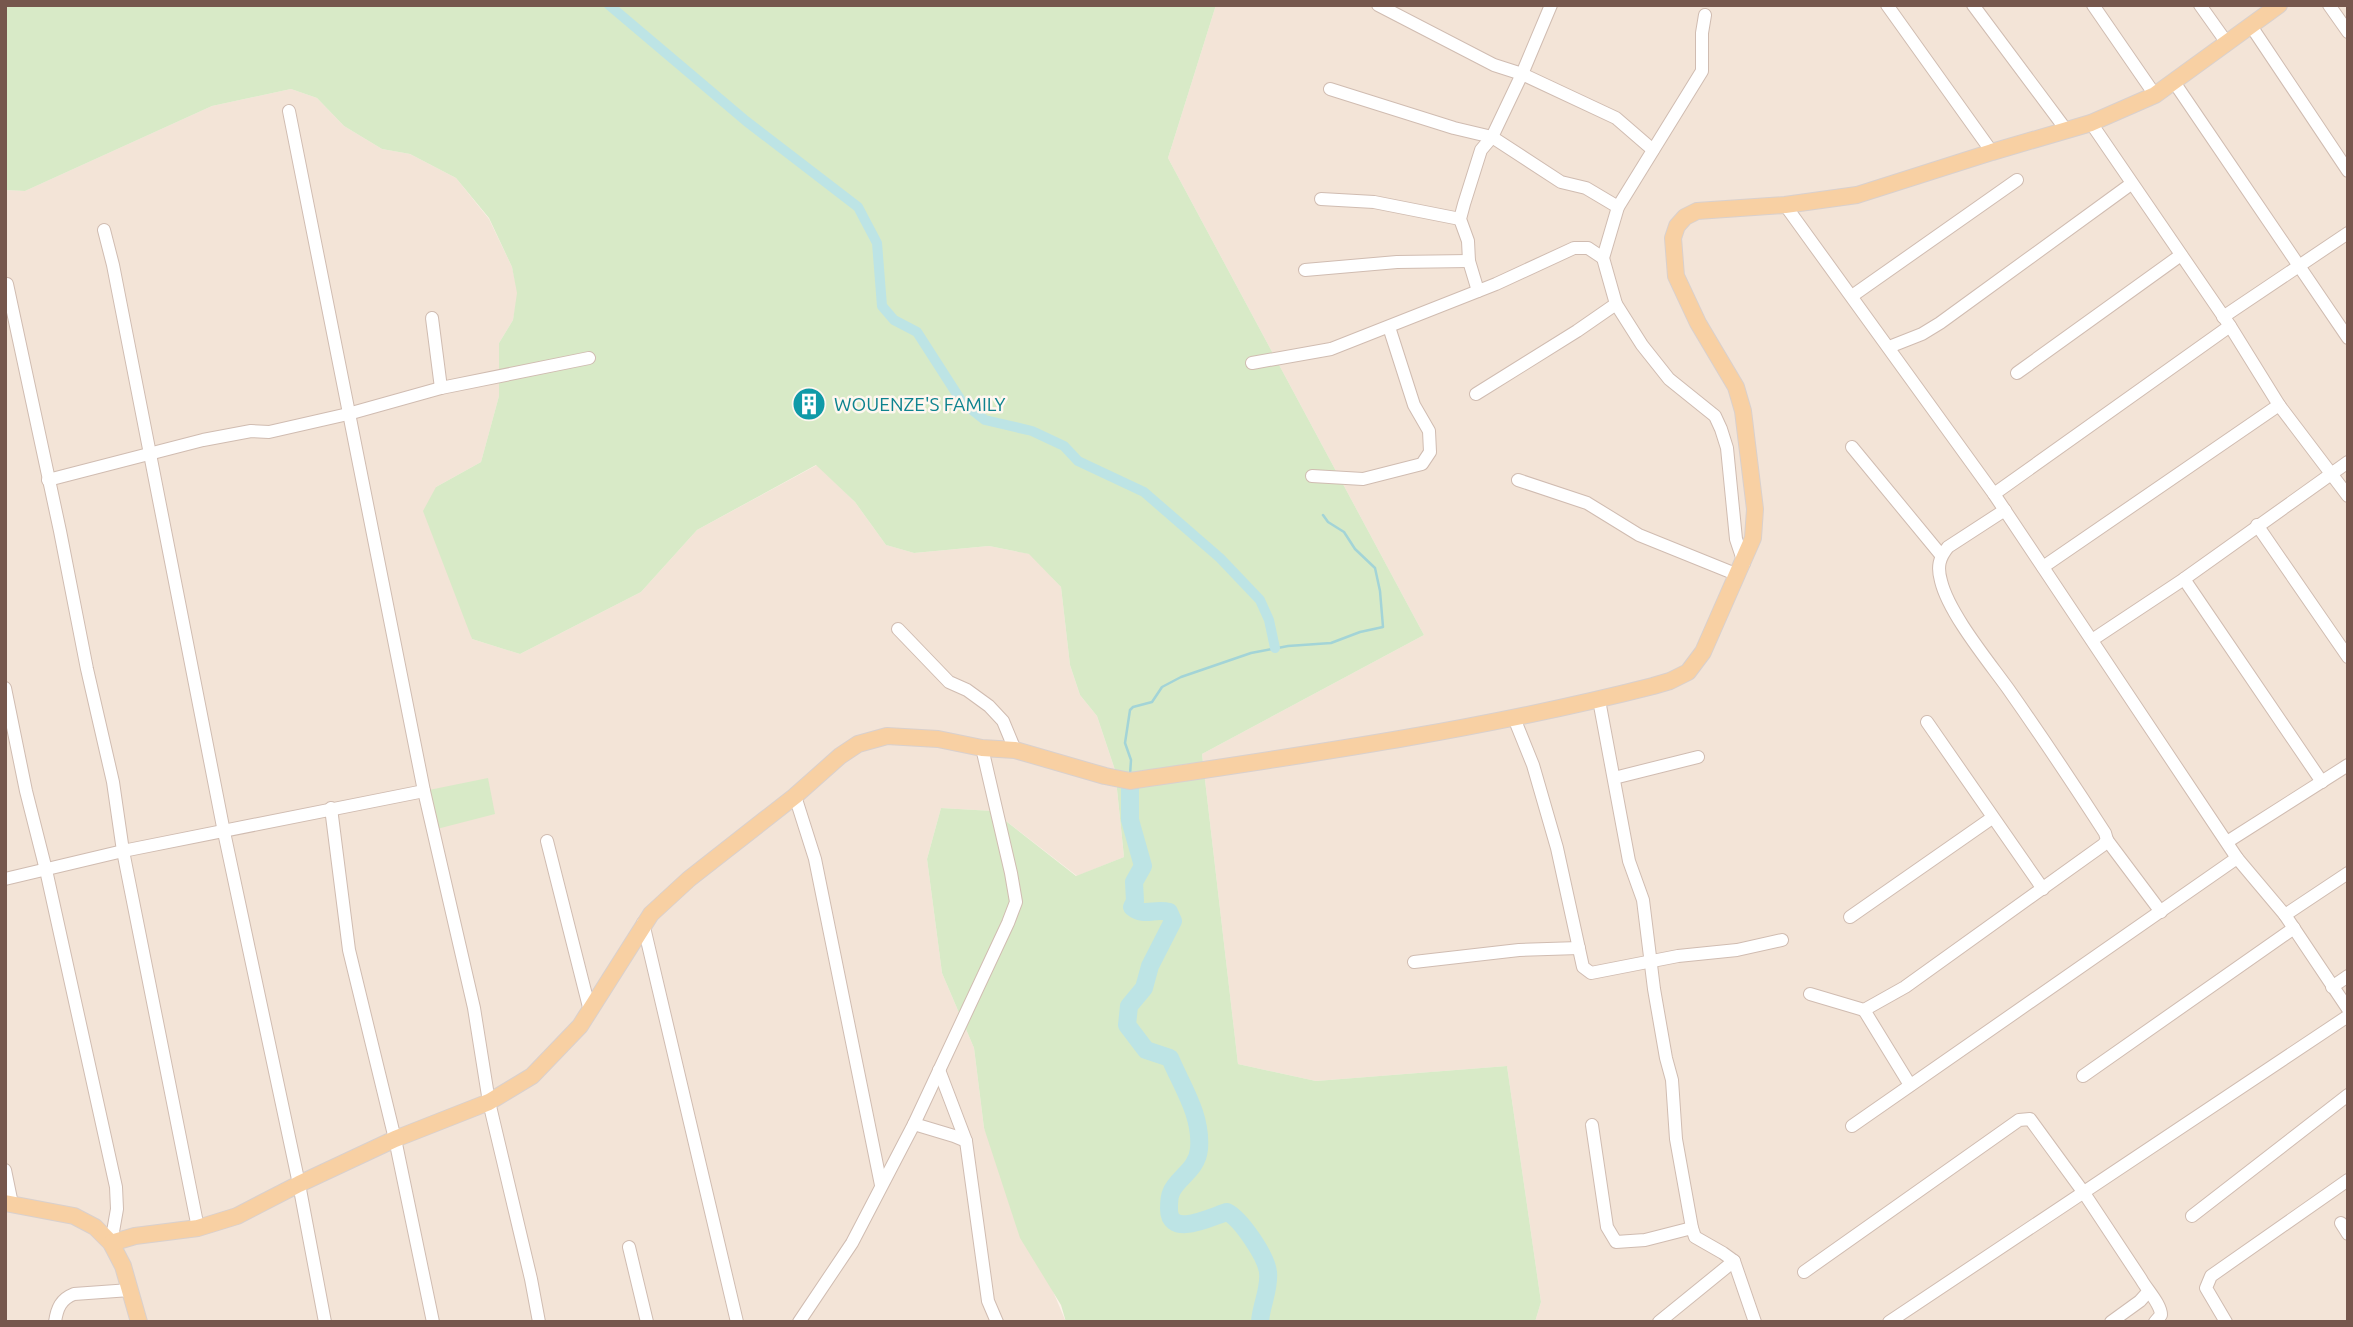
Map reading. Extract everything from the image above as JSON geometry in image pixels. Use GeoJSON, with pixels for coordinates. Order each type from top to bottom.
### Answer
{"type":"FeatureCollection","features":[{"type":"Feature","properties":{"kind":"main road"},"geometry":{"type":"LineString","coordinates":[[111,1243],[135,1236],[198,1228],[237,1216],[395,1139],[489,1102],[532,1076],[567,1042],[590,1011],[643,923],[689,879],[858,744],[887,736],[938,739],[982,748],[1015,750],[1130,781],[1285,758],[1514,718],[1600,700],[1670,681],[1688,672],[1703,652],[1741,569],[1753,538],[1755,509],[1744,411],[1736,387],[1698,323],[1676,276],[1672,238],[1677,226],[1685,217],[1697,211],[1785,205],[1857,195],[2091,123],[2155,95],[2279,5]]}},
{"type":"Feature","properties":{"kind":"main road"},"geometry":{"type":"LineString","coordinates":[[8,1204],[74,1216],[95,1227],[111,1243],[123,1266],[139,1322]]}},
{"type":"Feature","properties":{"kind":"street"},"geometry":{"type":"LineString","coordinates":[[1378,5],[1494,65],[1522,74],[1616,118],[1653,150]]}},
{"type":"Feature","properties":{"kind":"street"},"geometry":{"type":"LineString","coordinates":[[1478,291],[1469,261],[1468,241],[1460,219],[1481,150],[1492,137],[1551,5]]}},
{"type":"Feature","properties":{"kind":"street"},"geometry":{"type":"LineString","coordinates":[[1887,5],[1992,152]]}},
{"type":"Feature","properties":{"kind":"street"},"geometry":{"type":"LineString","coordinates":[[1973,5],[2067,131]]}},
{"type":"Feature","properties":{"kind":"street"},"geometry":{"type":"LineString","coordinates":[[2093,5],[2155,95]]}},
{"type":"Feature","properties":{"kind":"street"},"geometry":{"type":"LineString","coordinates":[[2200,5],[2227,43]]}},
{"type":"Feature","properties":{"kind":"street"},"geometry":{"type":"LineString","coordinates":[[2329,5],[2348,32]]}},
{"type":"Feature","properties":{"kind":"street"},"geometry":{"type":"LineString","coordinates":[[1518,480],[1587,503],[1639,535],[1741,569],[1727,448],[1715,416],[1669,379],[1642,345],[1616,304],[1603,258],[1618,207],[1703,71],[1702,33],[1705,15]]}},
{"type":"Feature","properties":{"kind":"street"},"geometry":{"type":"LineString","coordinates":[[2251,26],[2348,172]]}},
{"type":"Feature","properties":{"kind":"street"},"geometry":{"type":"LineString","coordinates":[[2174,82],[2348,338]]}},
{"type":"Feature","properties":{"kind":"street"},"geometry":{"type":"LineString","coordinates":[[1330,89],[1454,128],[1492,137],[1562,182],[1586,188],[1618,207]]}},
{"type":"Feature","properties":{"kind":"street"},"geometry":{"type":"LineString","coordinates":[[289,111],[424,791],[474,1008],[489,1102],[539,1322]]}},
{"type":"Feature","properties":{"kind":"street"},"geometry":{"type":"LineString","coordinates":[[2091,123],[2227,321],[2279,405],[2348,496]]}},
{"type":"Feature","properties":{"kind":"street"},"geometry":{"type":"LineString","coordinates":[[1852,296],[2017,180]]}},
{"type":"Feature","properties":{"kind":"street"},"geometry":{"type":"LineString","coordinates":[[1889,347],[1922,334],[1940,323],[2132,184]]}},
{"type":"Feature","properties":{"kind":"street"},"geometry":{"type":"LineString","coordinates":[[1321,199],[1374,202],[1460,219]]}},
{"type":"Feature","properties":{"kind":"street"},"geometry":{"type":"LineString","coordinates":[[1785,205],[1994,494],[2237,858],[2285,915],[2348,1010]]}},
{"type":"Feature","properties":{"kind":"street"},"geometry":{"type":"LineString","coordinates":[[104,230],[325,1322]]}},
{"type":"Feature","properties":{"kind":"street"},"geometry":{"type":"LineString","coordinates":[[1994,494],[2299,266],[2348,233]]}},
{"type":"Feature","properties":{"kind":"street"},"geometry":{"type":"LineString","coordinates":[[1252,363],[1331,349],[1478,291],[1574,248],[1588,248],[1603,258]]}},
{"type":"Feature","properties":{"kind":"street"},"geometry":{"type":"LineString","coordinates":[[2017,373],[2180,255]]}},
{"type":"Feature","properties":{"kind":"street"},"geometry":{"type":"LineString","coordinates":[[1305,270],[1397,262],[1469,261]]}},
{"type":"Feature","properties":{"kind":"street"},"geometry":{"type":"LineString","coordinates":[[7,284],[113,782],[123,851],[198,1228]]}},
{"type":"Feature","properties":{"kind":"street"},"geometry":{"type":"LineString","coordinates":[[1476,394],[1616,304]]}},
{"type":"Feature","properties":{"kind":"street"},"geometry":{"type":"LineString","coordinates":[[432,318],[441,388]]}},
{"type":"Feature","properties":{"kind":"street"},"geometry":{"type":"LineString","coordinates":[[1312,476],[1363,479],[1422,464],[1430,452],[1429,430],[1414,405],[1389,327]]}},
{"type":"Feature","properties":{"kind":"street"},"geometry":{"type":"LineString","coordinates":[[48,480],[226,435],[251,431],[269,432],[348,414],[441,388],[589,358]]}},
{"type":"Feature","properties":{"kind":"street"},"geometry":{"type":"LineString","coordinates":[[2043,567],[2279,405]]}},
{"type":"Feature","properties":{"kind":"street"},"geometry":{"type":"LineString","coordinates":[[1852,447],[1941,555]]}},
{"type":"Feature","properties":{"kind":"street"},"geometry":{"type":"LineString","coordinates":[[2092,640],[2184,579],[2348,462]]}},
{"type":"Feature","properties":{"kind":"street"},"geometry":{"type":"LineString","coordinates":[[2005,510],[1948,547],[1941,555],[1938,566],[1940,581],[1947,598],[1978,648],[2049,747],[2107,840],[2161,912]]}},
{"type":"Feature","properties":{"kind":"street"},"geometry":{"type":"LineString","coordinates":[[2257,525],[2348,657]]}},
{"type":"Feature","properties":{"kind":"street"},"geometry":{"type":"LineString","coordinates":[[2184,579],[2322,782]]}},
{"type":"Feature","properties":{"kind":"street"},"geometry":{"type":"LineString","coordinates":[[898,629],[949,682],[967,690],[989,706],[1003,721],[1015,750]]}},
{"type":"Feature","properties":{"kind":"street"},"geometry":{"type":"LineString","coordinates":[[5,688],[23,779],[46,870],[116,1187],[117,1209],[111,1243]]}},
{"type":"Feature","properties":{"kind":"street"},"geometry":{"type":"LineString","coordinates":[[1600,700],[1629,861],[1643,900],[1654,989],[1672,1080],[1676,1139],[1692,1228],[1695,1237],[1734,1261],[1755,1322]]}},
{"type":"Feature","properties":{"kind":"street"},"geometry":{"type":"LineString","coordinates":[[1514,718],[1534,765],[1563,873],[1583,967],[1591,973],[1678,956],[1737,950],[1782,940]]}},
{"type":"Feature","properties":{"kind":"street"},"geometry":{"type":"LineString","coordinates":[[1927,722],[2043,889]]}},
{"type":"Feature","properties":{"kind":"street"},"geometry":{"type":"LineString","coordinates":[[799,1322],[811,1316],[914,1125],[1016,902],[982,748]]}},
{"type":"Feature","properties":{"kind":"street"},"geometry":{"type":"LineString","coordinates":[[1614,778],[1698,757]]}},
{"type":"Feature","properties":{"kind":"street"},"geometry":{"type":"LineString","coordinates":[[2227,842],[2348,765]]}},
{"type":"Feature","properties":{"kind":"street"},"geometry":{"type":"LineString","coordinates":[[5,879],[123,851],[424,791]]}},
{"type":"Feature","properties":{"kind":"street"},"geometry":{"type":"LineString","coordinates":[[795,796],[815,859],[881,1185]]}},
{"type":"Feature","properties":{"kind":"street"},"geometry":{"type":"LineString","coordinates":[[331,808],[349,950],[395,1139],[433,1322]]}},
{"type":"Feature","properties":{"kind":"street"},"geometry":{"type":"LineString","coordinates":[[1850,917],[1992,818]]}},
{"type":"Feature","properties":{"kind":"street"},"geometry":{"type":"LineString","coordinates":[[1864,1010],[1905,987],[2107,840]]}},
{"type":"Feature","properties":{"kind":"street"},"geometry":{"type":"LineString","coordinates":[[547,841],[590,1011]]}},
{"type":"Feature","properties":{"kind":"street"},"geometry":{"type":"LineString","coordinates":[[1852,1126],[2237,858]]}},
{"type":"Feature","properties":{"kind":"street"},"geometry":{"type":"LineString","coordinates":[[2285,915],[2348,873]]}},
{"type":"Feature","properties":{"kind":"street"},"geometry":{"type":"LineString","coordinates":[[643,923],[737,1322]]}},
{"type":"Feature","properties":{"kind":"street"},"geometry":{"type":"LineString","coordinates":[[2082,1076],[2294,928]]}},
{"type":"Feature","properties":{"kind":"street"},"geometry":{"type":"LineString","coordinates":[[1414,962],[1519,950],[1578,948]]}},
{"type":"Feature","properties":{"kind":"street"},"geometry":{"type":"LineString","coordinates":[[2332,987],[2348,976]]}},
{"type":"Feature","properties":{"kind":"street"},"geometry":{"type":"LineString","coordinates":[[1810,994],[1864,1010],[1910,1085]]}},
{"type":"Feature","properties":{"kind":"street"},"geometry":{"type":"LineString","coordinates":[[1889,1322],[2348,1016]]}},
{"type":"Feature","properties":{"kind":"street"},"geometry":{"type":"LineString","coordinates":[[939,1070],[966,1141],[988,1301],[997,1322]]}},
{"type":"Feature","properties":{"kind":"street"},"geometry":{"type":"LineString","coordinates":[[2192,1216],[2348,1095]]}},
{"type":"Feature","properties":{"kind":"street"},"geometry":{"type":"LineString","coordinates":[[1804,1272],[2023,1118],[2030,1119],[2084,1193],[2161,1308],[2161,1315],[2155,1322]]}},
{"type":"Feature","properties":{"kind":"street"},"geometry":{"type":"LineString","coordinates":[[914,1125],[966,1141]]}},
{"type":"Feature","properties":{"kind":"street"},"geometry":{"type":"LineString","coordinates":[[1592,1125],[1606,1227],[1616,1242],[1645,1240],[1692,1228]]}},
{"type":"Feature","properties":{"kind":"street"},"geometry":{"type":"LineString","coordinates":[[5,1170],[8,1204]]}},
{"type":"Feature","properties":{"kind":"street"},"geometry":{"type":"LineString","coordinates":[[2226,1322],[2206,1288],[2211,1276],[2348,1180]]}},
{"type":"Feature","properties":{"kind":"street"},"geometry":{"type":"LineString","coordinates":[[628,1247],[647,1322]]}},
{"type":"Feature","properties":{"kind":"street"},"geometry":{"type":"LineString","coordinates":[[1659,1322],[1734,1261]]}},
{"type":"Feature","properties":{"kind":"street"},"geometry":{"type":"LineString","coordinates":[[55,1322],[57,1309],[66,1297],[74,1294],[130,1290]]}},
{"type":"Feature","properties":{"kind":"street"},"geometry":{"type":"LineString","coordinates":[[2111,1322],[2148,1292]]}},
{"type":"Feature","properties":{"kind":"shaded area"},"geometry":{"type":"Polygon","coordinates":[[[1216,5],[2348,5],[2348,1322],[1535,1322],[1541,1302],[1507,1066],[1316,1081],[1238,1064],[1202,754],[1424,635],[1168,158],[1216,5]]]}},
{"type":"Feature","properties":{"kind":"shaded area"},"geometry":{"type":"Polygon","coordinates":[[[291,89],[317,98],[344,126],[382,149],[410,154],[456,178],[489,219],[512,267],[518,293],[513,320],[499,343],[499,396],[481,462],[436,487],[472,639],[520,654],[641,592],[697,530],[817,465],[855,502],[886,545],[914,553],[989,546],[1030,554],[1061,587],[1070,665],[1080,695],[1097,716],[1115,770],[1124,857],[1077,876],[993,811],[941,808],[927,859],[942,973],[974,1048],[984,1128],[1066,1322],[5,1322],[5,190],[25,191],[212,106],[291,89]]]}},
{"type":"Feature","properties":{"kind":"green space"},"geometry":{"type":"Polygon","coordinates":[[[5,5],[1216,5],[1168,158],[1424,635],[1202,754],[1238,1064],[1316,1081],[1507,1066],[1541,1302],[1535,1322],[1066,1322],[1061,1305],[1020,1238],[984,1128],[974,1048],[942,973],[927,859],[941,808],[993,811],[1076,876],[1124,857],[1115,770],[1097,716],[1080,695],[1070,665],[1061,587],[1029,554],[989,546],[914,553],[886,545],[855,502],[816,465],[697,530],[641,592],[520,654],[472,639],[423,511],[436,487],[481,462],[499,396],[499,343],[513,320],[517,293],[512,267],[489,218],[456,178],[410,154],[382,149],[344,126],[317,98],[291,89],[212,106],[25,191],[5,190],[5,5]]]}},
{"type":"Feature","properties":{"kind":"green space"},"geometry":{"type":"Polygon","coordinates":[[[488,778],[495,814],[433,830],[424,791],[488,778]]]}},
{"type":"Feature","properties":{"kind":"waterway"},"geometry":{"type":"LineString","coordinates":[[609,5],[746,121],[858,207],[877,243],[882,306],[894,320],[917,332],[962,402],[985,420],[1032,431],[1064,446],[1078,461],[1144,492],[1220,558],[1260,600],[1269,620],[1275,648]]}},
{"type":"Feature","properties":{"kind":"waterway"},"geometry":{"type":"LineString","coordinates":[[1130,775],[1131,760],[1125,743],[1130,710],[1152,702],[1162,687],[1181,677],[1251,653],[1288,646],[1331,643],[1383,627],[1375,568],[1355,549],[1344,532],[1328,522],[1323,515]]}},
{"type":"Feature","properties":{"kind":"waterway"},"geometry":{"type":"LineString","coordinates":[[1130,781],[1130,820],[1143,866],[1134,882],[1135,901],[1132,907],[1145,912],[1169,912],[1173,921],[1150,966],[1144,988],[1129,1006],[1127,1025],[1146,1050],[1170,1058],[1190,1102],[1199,1137],[1197,1157],[1170,1195],[1171,1218],[1176,1223],[1184,1224],[1227,1212],[1246,1230],[1258,1248],[1268,1272],[1260,1322]]}},
{"type":"Feature","properties":{"kind":"place","name":"WOUENZE'S FAMILY"},"geometry":{"type":"Point","coordinates":[809,404]}}]}
